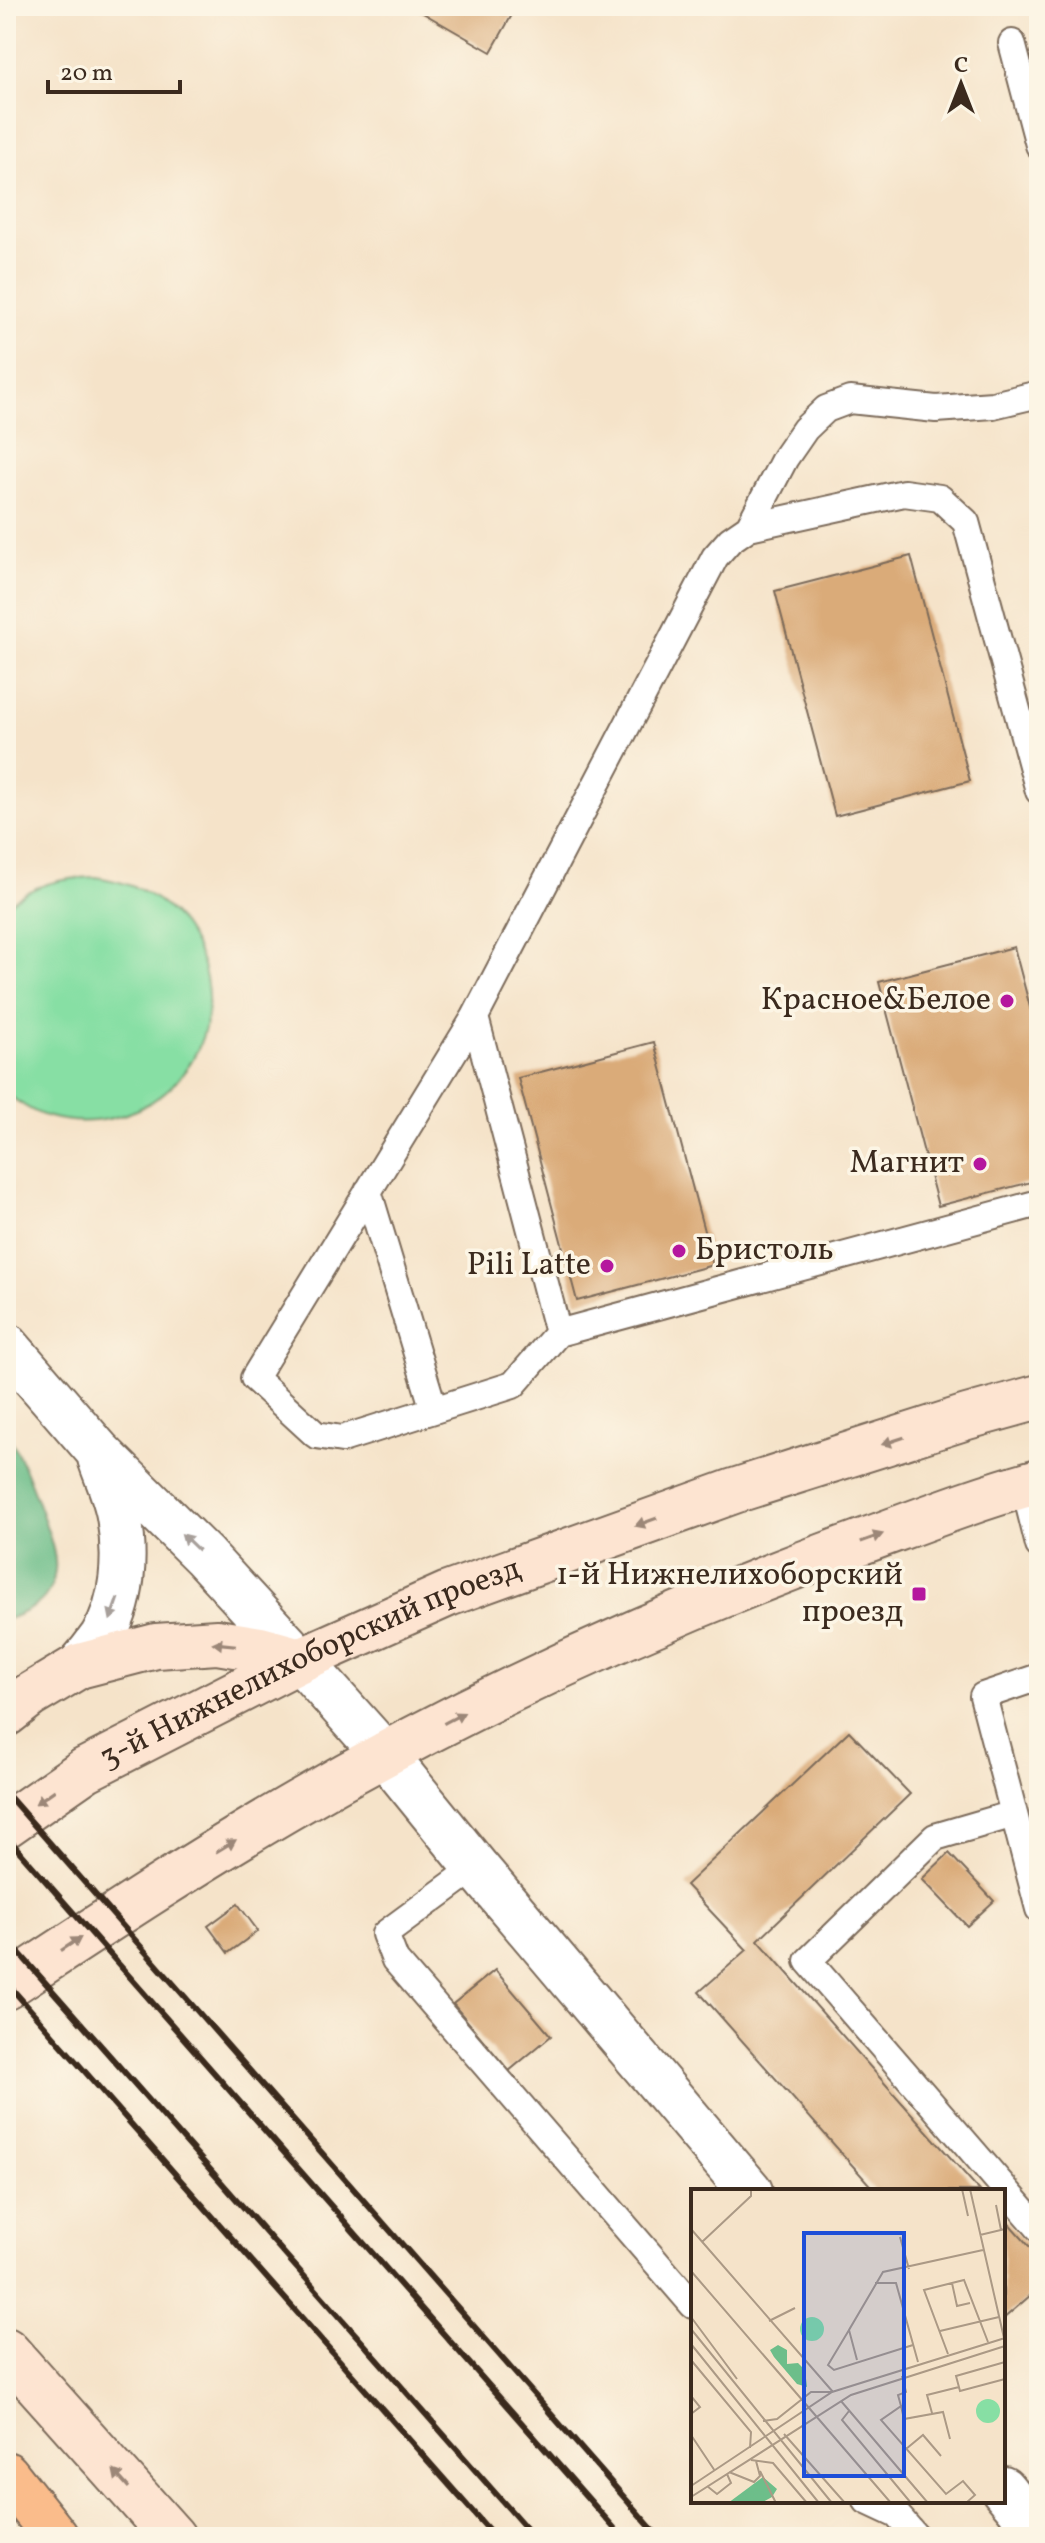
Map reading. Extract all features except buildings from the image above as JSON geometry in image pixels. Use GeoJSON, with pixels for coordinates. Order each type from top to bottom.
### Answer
{"type":"FeatureCollection","features":[{"type":"Feature","properties":{"kind":"main road","name":"3-й Нижнелихоборский проезд"},"geometry":{"type":"LineString","coordinates":[[6,1825],[85,1770],[300,1660],[448,1594],[734,1491],[1039,1397]]}},
{"type":"Feature","properties":{"kind":"main road"},"geometry":{"type":"LineString","coordinates":[[6,1987],[159,1886],[288,1808],[497,1696],[639,1629],[753,1582],[1031,1483]]}},
{"type":"Feature","properties":{"kind":"main road"},"geometry":{"type":"LineString","coordinates":[[6,1714],[29,1696],[79,1666],[156,1646],[217,1642],[300,1660]]}},
{"type":"Feature","properties":{"kind":"main road"},"geometry":{"type":"LineString","coordinates":[[6,2350],[173,2537]]}},
{"type":"Feature","properties":{"kind":"main road"},"geometry":{"type":"LineString","coordinates":[[6,2474],[56,2537]]}},
{"type":"Feature","properties":{"kind":"street"},"geometry":{"type":"LineString","coordinates":[[6,1345],[98,1451],[204,1556],[385,1755],[748,2189]]}},
{"type":"Feature","properties":{"kind":"street"},"geometry":{"type":"LineString","coordinates":[[79,1666],[103,1635],[117,1605],[121,1580],[123,1555],[119,1515],[98,1451]]}},
{"type":"Feature","properties":{"kind":"street"},"geometry":{"type":"LineString","coordinates":[[1005,2491],[1039,2532]]}},
{"type":"Feature","properties":{"kind":"lane"},"geometry":{"type":"LineString","coordinates":[[1012,43],[1039,145]]}},
{"type":"Feature","properties":{"kind":"lane"},"geometry":{"type":"LineString","coordinates":[[749,527],[785,458],[805,429],[826,409],[850,400],[936,409],[993,405],[1039,394]]}},
{"type":"Feature","properties":{"kind":"lane"},"geometry":{"type":"LineString","coordinates":[[1039,791],[966,522],[940,498],[904,493],[749,527],[730,540],[715,557],[475,1017],[254,1378],[316,1435],[342,1439],[513,1385],[558,1333],[1039,1203]]}},
{"type":"Feature","properties":{"kind":"lane"},"geometry":{"type":"LineString","coordinates":[[475,1017],[558,1333]]}},
{"type":"Feature","properties":{"kind":"lane"},"geometry":{"type":"LineString","coordinates":[[368,1191],[434,1410]]}},
{"type":"Feature","properties":{"kind":"lane"},"geometry":{"type":"LineString","coordinates":[[1031,1483],[1039,1545]]}},
{"type":"Feature","properties":{"kind":"lane"},"geometry":{"type":"LineString","coordinates":[[1039,1677],[983,1696],[1039,1909]]}},
{"type":"Feature","properties":{"kind":"lane"},"geometry":{"type":"LineString","coordinates":[[1014,1814],[935,1837],[808,1961],[1039,2228]]}},
{"type":"Feature","properties":{"kind":"lane"},"geometry":{"type":"LineString","coordinates":[[476,1867],[385,1934],[395,1960],[691,2303]]}},
{"type":"Feature","properties":{"kind":"lane"},"geometry":{"type":"LineString","coordinates":[[871,2503],[897,2515],[916,2537]]}},
{"type":"Feature","properties":{"kind":"green space"},"geometry":{"type":"Polygon","coordinates":[[[96,877],[142,891],[165,906],[179,921],[200,957],[208,997],[207,1017],[192,1060],[161,1095],[141,1108],[120,1116],[97,1121],[73,1121],[37,1113],[6,1093],[6,906],[27,892],[48,884],[96,877]]]}},
{"type":"Feature","properties":{"kind":"green space"},"geometry":{"type":"Polygon","coordinates":[[[6,1432],[35,1495],[49,1534],[55,1564],[52,1583],[44,1598],[8,1619],[6,1618],[6,1432]]]}},
{"type":"Feature","properties":{"kind":"railway"},"geometry":{"type":"LineString","coordinates":[[6,1793],[659,2537]]}},
{"type":"Feature","properties":{"kind":"railway"},"geometry":{"type":"LineString","coordinates":[[6,1836],[622,2537]]}},
{"type":"Feature","properties":{"kind":"railway"},"geometry":{"type":"LineString","coordinates":[[6,1938],[534,2537]]}},
{"type":"Feature","properties":{"kind":"railway"},"geometry":{"type":"LineString","coordinates":[[6,1982],[495,2537]]}},
{"type":"Feature","properties":{"kind":"place","name":"Красное&Белое"},"geometry":{"type":"Point","coordinates":[1007,1001]}},
{"type":"Feature","properties":{"kind":"place","name":"Магнит"},"geometry":{"type":"Point","coordinates":[980,1164]}},
{"type":"Feature","properties":{"kind":"place","name":"Бристоль"},"geometry":{"type":"Point","coordinates":[679,1251]}},
{"type":"Feature","properties":{"kind":"place","name":"Pili Latte"},"geometry":{"type":"Point","coordinates":[607,1266]}},
{"type":"Feature","properties":{"kind":"place","name":"1-й Нижнелихоборский проезд"},"geometry":{"type":"Point","coordinates":[919,1594]}}]}
